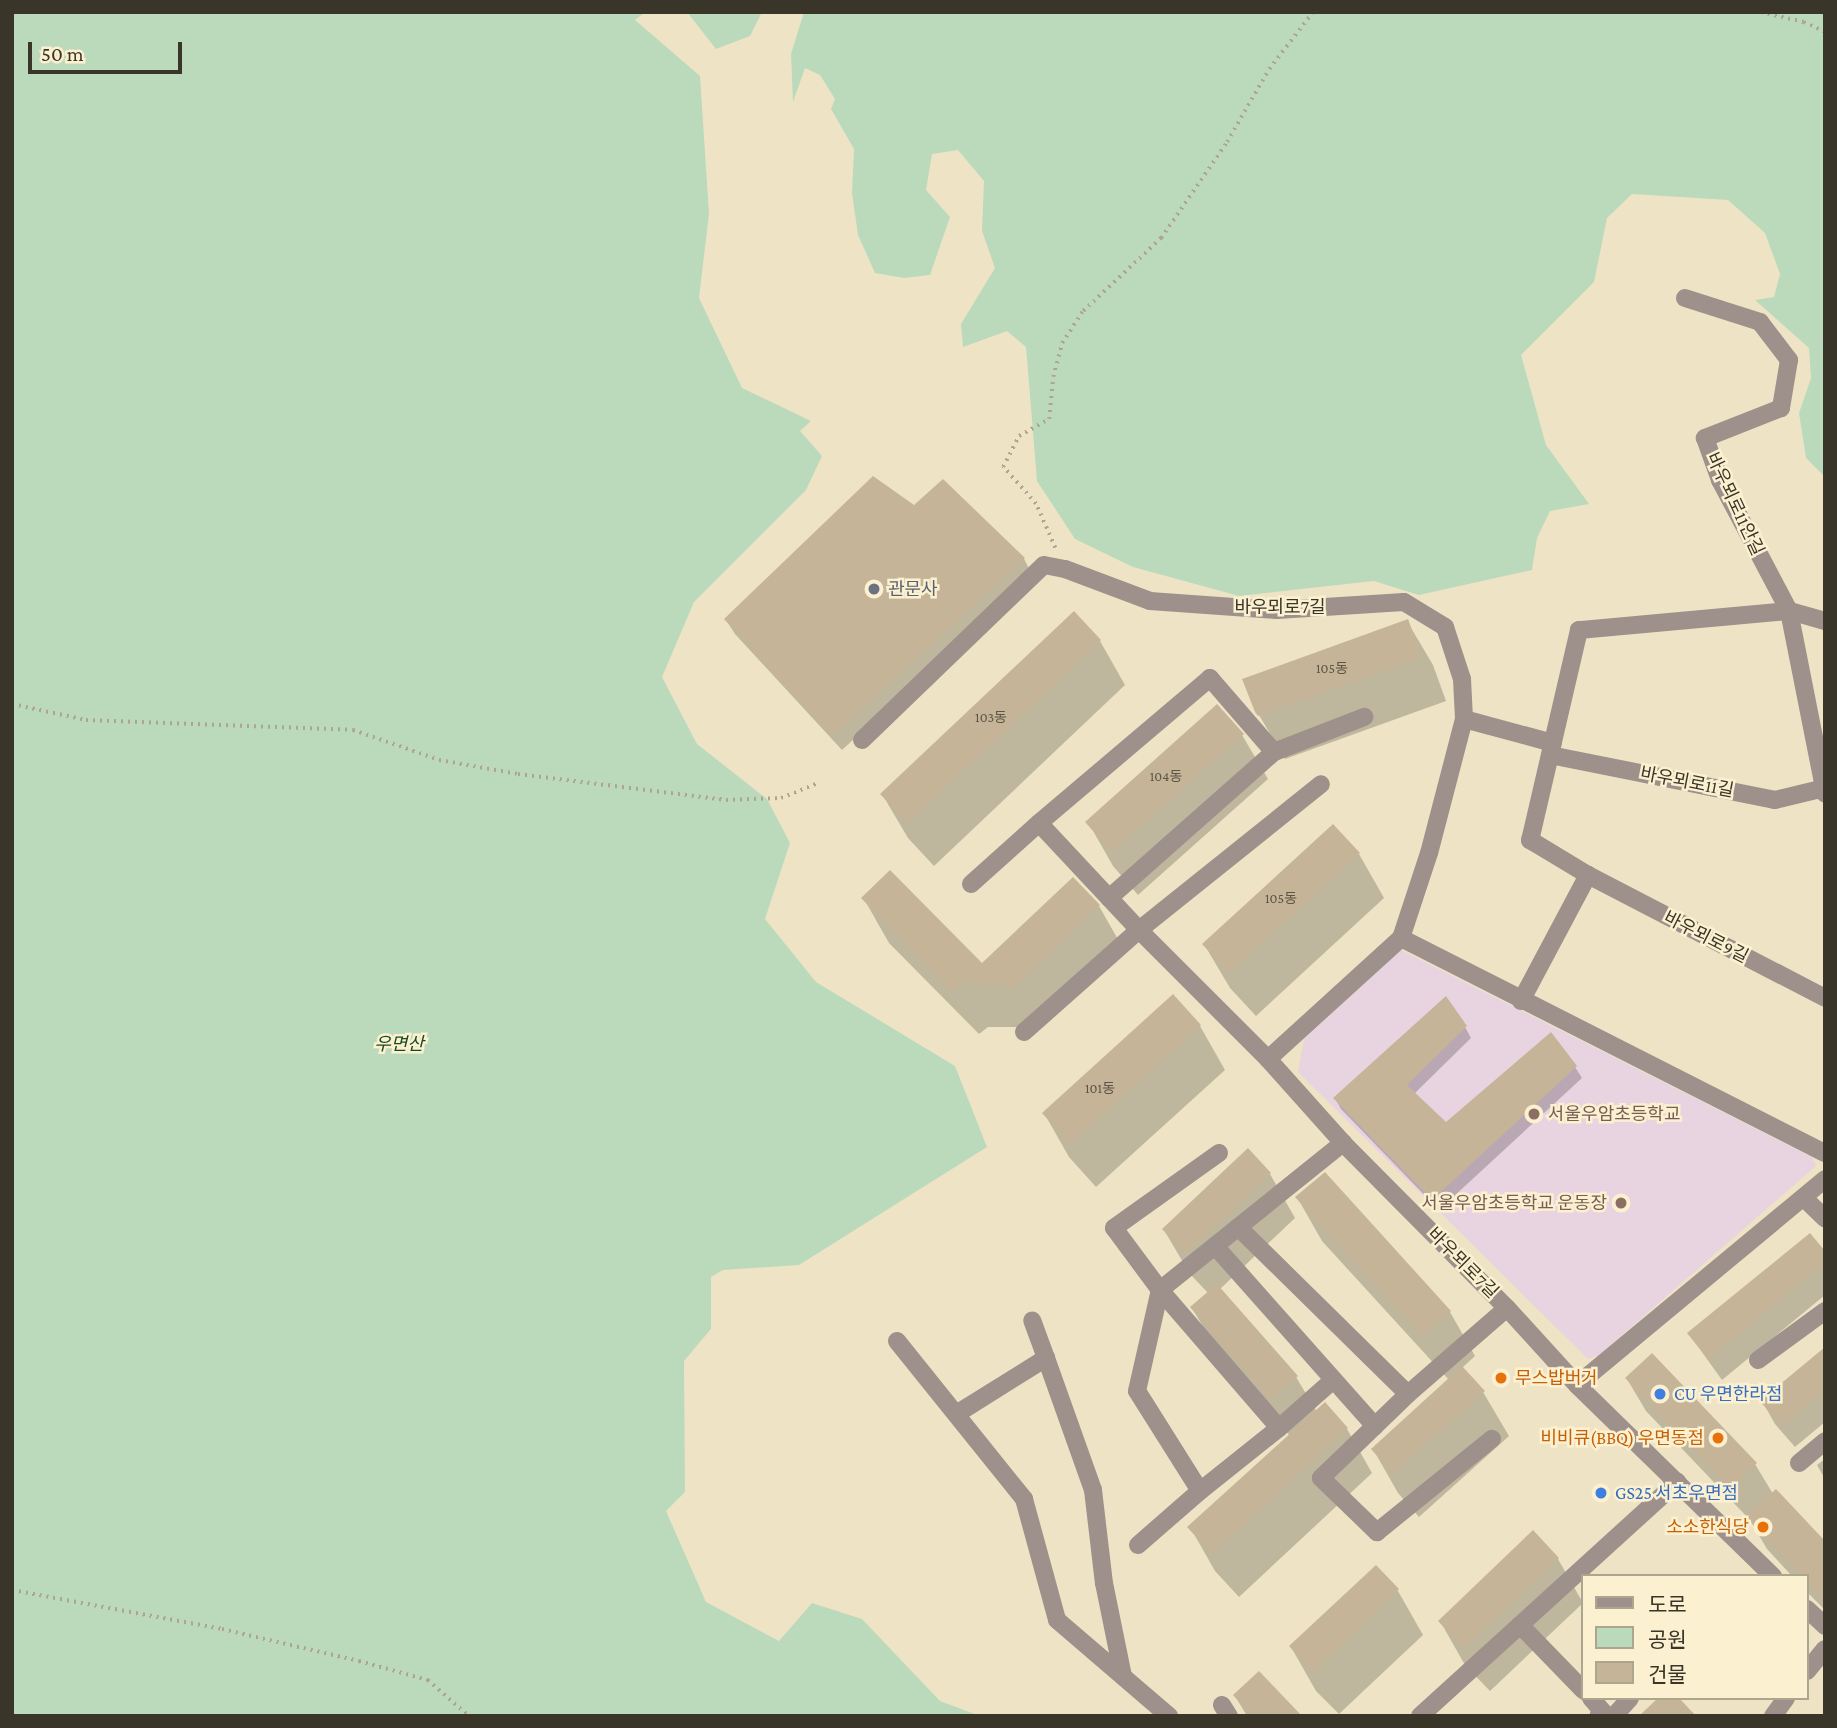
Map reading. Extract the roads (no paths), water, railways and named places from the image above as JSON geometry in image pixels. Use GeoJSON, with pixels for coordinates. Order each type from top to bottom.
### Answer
{"type":"FeatureCollection","features":[{"type":"Feature","properties":{"kind":"street","name":"바우뫼로11안길"},"geometry":{"type":"LineString","coordinates":[[1685,298],[1760,322],[1789,360],[1781,408],[1705,438],[1720,480],[1789,611]]}},
{"type":"Feature","properties":{"kind":"street","name":"바우뫼로7길"},"geometry":{"type":"LineString","coordinates":[[862,740],[1044,565],[1065,569],[1150,601],[1278,610],[1404,602],[1445,627],[1462,679],[1464,719],[1429,853],[1401,938],[1268,1059],[1343,1143],[1507,1308],[1577,1385],[1771,1574]]}},
{"type":"Feature","properties":{"kind":"street"},"geometry":{"type":"LineString","coordinates":[[1552,749],[1579,630],[1789,611],[1825,621]]}},
{"type":"Feature","properties":{"kind":"street","name":"바우뫼로11길"},"geometry":{"type":"LineString","coordinates":[[1464,719],[1552,749],[1775,800],[1824,790],[1789,611]]}},
{"type":"Feature","properties":{"kind":"street"},"geometry":{"type":"LineString","coordinates":[[971,884],[1038,823],[1210,678],[1274,752]]}},
{"type":"Feature","properties":{"kind":"street"},"geometry":{"type":"LineString","coordinates":[[1109,898],[1274,752],[1364,717]]}},
{"type":"Feature","properties":{"kind":"street","name":"바우뫼로9길"},"geometry":{"type":"LineString","coordinates":[[1552,749],[1530,840],[1588,875],[1825,998]]}},
{"type":"Feature","properties":{"kind":"street"},"geometry":{"type":"LineString","coordinates":[[1024,1032],[1139,930],[1321,784]]}},
{"type":"Feature","properties":{"kind":"street"},"geometry":{"type":"LineString","coordinates":[[1038,823],[1139,930],[1268,1059]]}},
{"type":"Feature","properties":{"kind":"street"},"geometry":{"type":"LineString","coordinates":[[1521,1002],[1588,875]]}},
{"type":"Feature","properties":{"kind":"street"},"geometry":{"type":"LineString","coordinates":[[1401,938],[1521,1002],[1825,1153]]}},
{"type":"Feature","properties":{"kind":"street"},"geometry":{"type":"LineString","coordinates":[[1200,1491],[1138,1391],[1160,1290],[1343,1143]]}},
{"type":"Feature","properties":{"kind":"street"},"geometry":{"type":"LineString","coordinates":[[1219,1153],[1114,1228],[1160,1290],[1279,1429]]}},
{"type":"Feature","properties":{"kind":"street"},"geometry":{"type":"LineString","coordinates":[[1577,1385],[1805,1199],[1825,1179]]}},
{"type":"Feature","properties":{"kind":"street"},"geometry":{"type":"LineString","coordinates":[[1805,1199],[1825,1218]]}},
{"type":"Feature","properties":{"kind":"street"},"geometry":{"type":"LineString","coordinates":[[1238,1227],[1408,1394]]}},
{"type":"Feature","properties":{"kind":"street"},"geometry":{"type":"LineString","coordinates":[[1214,1246],[1375,1426]]}},
{"type":"Feature","properties":{"kind":"street"},"geometry":{"type":"LineString","coordinates":[[1492,1439],[1377,1532],[1321,1478],[1408,1394],[1507,1308]]}},
{"type":"Feature","properties":{"kind":"street"},"geometry":{"type":"LineString","coordinates":[[1758,1360],[1825,1311]]}},
{"type":"Feature","properties":{"kind":"street"},"geometry":{"type":"LineString","coordinates":[[1032,1320],[1093,1490],[1104,1583],[1123,1676]]}},
{"type":"Feature","properties":{"kind":"street"},"geometry":{"type":"LineString","coordinates":[[897,1341],[958,1413],[1024,1499],[1057,1620],[1169,1716]]}},
{"type":"Feature","properties":{"kind":"street"},"geometry":{"type":"LineString","coordinates":[[958,1413],[1046,1358]]}},
{"type":"Feature","properties":{"kind":"street"},"geometry":{"type":"LineString","coordinates":[[1138,1545],[1200,1491],[1279,1429],[1333,1380]]}},
{"type":"Feature","properties":{"kind":"street"},"geometry":{"type":"LineString","coordinates":[[1799,1463],[1825,1441]]}},
{"type":"Feature","properties":{"kind":"street"},"geometry":{"type":"LineString","coordinates":[[1420,1716],[1677,1482]]}},
{"type":"Feature","properties":{"kind":"street"},"geometry":{"type":"LineString","coordinates":[[1809,1611],[1825,1626]]}},
{"type":"Feature","properties":{"kind":"street"},"geometry":{"type":"LineString","coordinates":[[1520,1625],[1581,1685]]}},
{"type":"Feature","properties":{"kind":"street"},"geometry":{"type":"LineString","coordinates":[[1809,1669],[1825,1649]]}},
{"type":"Feature","properties":{"kind":"street"},"geometry":{"type":"LineString","coordinates":[[1603,1711],[1626,1700]]}},
{"type":"Feature","properties":{"kind":"street"},"geometry":{"type":"LineString","coordinates":[[1773,1716],[1785,1700]]}},
{"type":"Feature","properties":{"kind":"place","name":"관문사"},"geometry":{"type":"Point","coordinates":[874,589]}},
{"type":"Feature","properties":{"kind":"place","name":"서울우암초등학교"},"geometry":{"type":"Point","coordinates":[1534,1114]}},
{"type":"Feature","properties":{"kind":"place","name":"서울우암초등학교 운동장"},"geometry":{"type":"Point","coordinates":[1621,1203]}},
{"type":"Feature","properties":{"kind":"place","name":"무스밥버거"},"geometry":{"type":"Point","coordinates":[1501,1378]}},
{"type":"Feature","properties":{"kind":"place","name":"CU 우면한라점"},"geometry":{"type":"Point","coordinates":[1660,1394]}},
{"type":"Feature","properties":{"kind":"place","name":"비비큐(BBQ) 우면동점"},"geometry":{"type":"Point","coordinates":[1718,1438]}},
{"type":"Feature","properties":{"kind":"place","name":"GS25 서초우면점"},"geometry":{"type":"Point","coordinates":[1601,1493]}},
{"type":"Feature","properties":{"kind":"place","name":"소소한식당"},"geometry":{"type":"Point","coordinates":[1763,1527]}},
{"type":"Feature","properties":{"kind":"park label","name":"우면산"},"geometry":{"type":"Point","coordinates":[399,1044]}}]}
